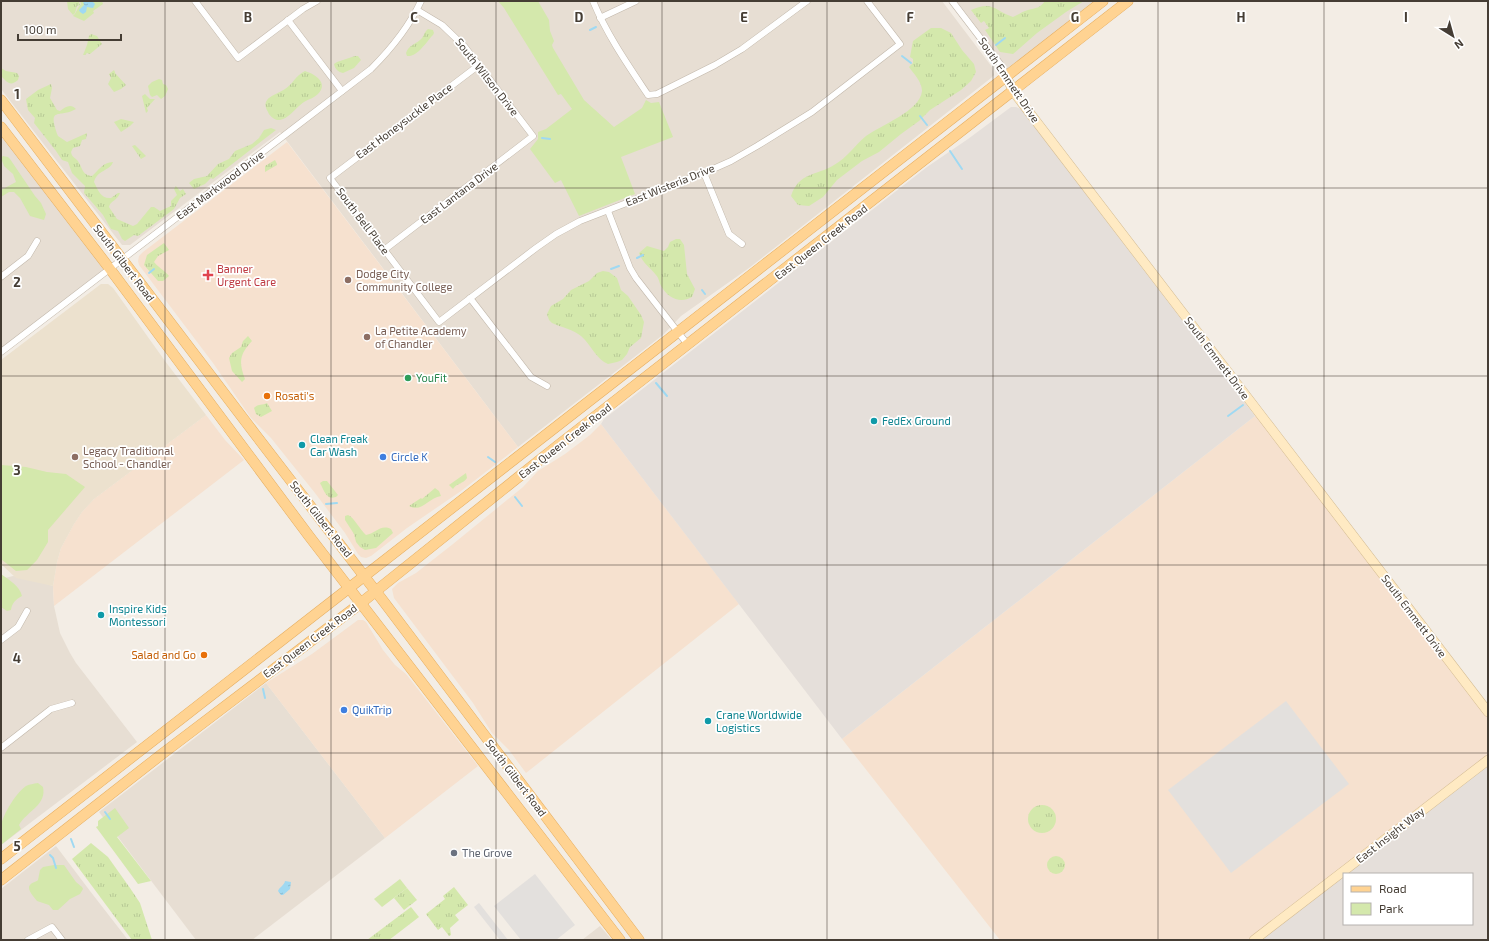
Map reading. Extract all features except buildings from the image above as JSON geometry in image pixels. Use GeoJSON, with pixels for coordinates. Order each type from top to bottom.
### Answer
{"type":"FeatureCollection","features":[{"type":"Feature","properties":{"kind":"main road","name":"East Queen Creek Road"},"geometry":{"type":"LineString","coordinates":[[1,880],[376,591],[688,345],[1010,83],[1103,1]]}},
{"type":"Feature","properties":{"kind":"main road","name":"East Queen Creek Road"},"geometry":{"type":"LineString","coordinates":[[1,859],[428,525],[514,461],[678,333],[1010,83],[1128,1]]}},
{"type":"Feature","properties":{"kind":"main road","name":"South Gilbert Road"},"geometry":{"type":"LineString","coordinates":[[1,100],[121,260],[376,591],[612,902],[639,940]]}},
{"type":"Feature","properties":{"kind":"main road","name":"South Gilbert Road"},"geometry":{"type":"LineString","coordinates":[[1,127],[110,269],[349,588],[480,756],[620,940]]}},
{"type":"Feature","properties":{"kind":"main road"},"geometry":{"type":"LineString","coordinates":[[514,461],[524,473]]}},
{"type":"Feature","properties":{"kind":"main road"},"geometry":{"type":"LineString","coordinates":[[480,756],[493,747]]}},
{"type":"Feature","properties":{"kind":"main road"},"geometry":{"type":"LineString","coordinates":[[598,912],[612,902]]}},
{"type":"Feature","properties":{"kind":"street"},"geometry":{"type":"LineString","coordinates":[[195,1],[238,58],[303,9],[317,1]]}},
{"type":"Feature","properties":{"kind":"street","name":"East Markwood Drive"},"geometry":{"type":"LineString","coordinates":[[1,352],[371,69],[385,55],[407,27],[421,1]]}},
{"type":"Feature","properties":{"kind":"street"},"geometry":{"type":"LineString","coordinates":[[593,1],[617,50],[648,95],[657,94],[715,65],[767,32],[807,1]]}},
{"type":"Feature","properties":{"kind":"street"},"geometry":{"type":"LineString","coordinates":[[600,18],[636,1]]}},
{"type":"Feature","properties":{"kind":"street","name":"East Wisteria Drive"},"geometry":{"type":"LineString","coordinates":[[439,322],[556,234],[580,221],[704,173],[737,157],[783,131],[812,112],[900,44],[867,1]]}},
{"type":"Feature","properties":{"kind":"street","name":"South Emmett Drive"},"geometry":{"type":"LineString","coordinates":[[952,1],[1001,65],[1010,83],[1488,712]]}},
{"type":"Feature","properties":{"kind":"street","name":"South Wilson Drive"},"geometry":{"type":"LineString","coordinates":[[417,10],[442,25],[455,36],[533,136]]}},
{"type":"Feature","properties":{"kind":"street"},"geometry":{"type":"LineString","coordinates":[[288,20],[342,92]]}},
{"type":"Feature","properties":{"kind":"street","name":"East Honeysuckle Place"},"geometry":{"type":"LineString","coordinates":[[330,178],[479,65]]}},
{"type":"Feature","properties":{"kind":"street","name":"East Lantana Drive"},"geometry":{"type":"LineString","coordinates":[[384,250],[533,136]]}},
{"type":"Feature","properties":{"kind":"street"},"geometry":{"type":"LineString","coordinates":[[704,173],[729,234],[742,244]]}},
{"type":"Feature","properties":{"kind":"street","name":"South Bell Place"},"geometry":{"type":"LineString","coordinates":[[330,178],[439,322]]}},
{"type":"Feature","properties":{"kind":"street"},"geometry":{"type":"LineString","coordinates":[[608,210],[633,273],[688,345]]}},
{"type":"Feature","properties":{"kind":"street"},"geometry":{"type":"LineString","coordinates":[[1,277],[28,256],[37,242]]}},
{"type":"Feature","properties":{"kind":"street"},"geometry":{"type":"LineString","coordinates":[[470,298],[531,377],[547,386]]}},
{"type":"Feature","properties":{"kind":"street"},"geometry":{"type":"LineString","coordinates":[[1,640],[18,627],[27,611]]}},
{"type":"Feature","properties":{"kind":"street"},"geometry":{"type":"LineString","coordinates":[[1,748],[51,710],[72,703]]}},
{"type":"Feature","properties":{"kind":"street","name":"East Insight Way"},"geometry":{"type":"LineString","coordinates":[[1254,940],[1488,760]]}},
{"type":"Feature","properties":{"kind":"street"},"geometry":{"type":"LineString","coordinates":[[28,940],[52,928],[62,940]]}},
{"type":"Feature","properties":{"kind":"shaded area"},"geometry":{"type":"Polygon","coordinates":[[[1,1],[942,1],[992,67],[994,75],[749,268],[681,316],[664,334],[518,447],[280,132],[130,245],[122,245],[1,89],[1,1]]]}},
{"type":"Feature","properties":{"kind":"shaded area"},"geometry":{"type":"Polygon","coordinates":[[[954,1],[1096,1],[1008,71],[954,1]]]}},
{"type":"Feature","properties":{"kind":"shaded area"},"geometry":{"type":"Polygon","coordinates":[[[1011,107],[1021,109],[1255,416],[842,739],[601,424],[604,419],[927,167],[1011,107]]]}},
{"type":"Feature","properties":{"kind":"shaded area"},"geometry":{"type":"Polygon","coordinates":[[[1,127],[110,269],[1,351],[1,127]]]}},
{"type":"Feature","properties":{"kind":"shaded area"},"geometry":{"type":"Polygon","coordinates":[[[287,142],[518,447],[461,491],[407,528],[371,556],[366,558],[361,557],[358,554],[345,533],[315,493],[271,438],[251,418],[213,363],[139,265],[138,261],[139,256],[143,252],[287,142]]]}},
{"type":"Feature","properties":{"kind":"shaded area","name":"Legacy Traditional School - Chandler"},"geometry":{"type":"Polygon","coordinates":[[[101,284],[108,284],[113,288],[206,415],[94,499],[82,512],[61,548],[53,586],[16,578],[1,564],[1,360],[101,284]]]}},
{"type":"Feature","properties":{"kind":"shaded area"},"geometry":{"type":"Polygon","coordinates":[[[206,415],[225,440],[244,460],[54,606],[53,586],[61,548],[82,512],[94,499],[206,415]]]}},
{"type":"Feature","properties":{"kind":"shaded area"},"geometry":{"type":"Polygon","coordinates":[[[1261,415],[1488,712],[1488,760],[1255,940],[1000,940],[842,739],[1255,416],[1261,415]]]}},
{"type":"Feature","properties":{"kind":"shaded area"},"geometry":{"type":"Polygon","coordinates":[[[601,424],[739,604],[526,773],[509,750],[492,733],[473,703],[394,598],[392,589],[398,583],[416,573],[453,544],[523,487],[538,471],[565,454],[590,435],[601,424]]]}},
{"type":"Feature","properties":{"kind":"shaded area"},"geometry":{"type":"Polygon","coordinates":[[[13,576],[28,578],[53,586],[54,606],[60,633],[70,653],[76,663],[137,742],[1,845],[1,579],[13,576]]]}},
{"type":"Feature","properties":{"kind":"shaded area"},"geometry":{"type":"Polygon","coordinates":[[[358,620],[363,620],[366,622],[383,650],[395,665],[406,674],[478,766],[385,838],[266,683],[312,654],[358,620]]]}},
{"type":"Feature","properties":{"kind":"shaded area"},"geometry":{"type":"Polygon","coordinates":[[[266,683],[385,838],[252,940],[196,940],[99,812],[266,683]]]}},
{"type":"Feature","properties":{"kind":"shaded area"},"geometry":{"type":"Polygon","coordinates":[[[1286,701],[1349,784],[1231,873],[1168,790],[1286,701]]]}},
{"type":"Feature","properties":{"kind":"shaded area"},"geometry":{"type":"Polygon","coordinates":[[[1488,760],[1488,940],[1254,940],[1488,760]]]}},
{"type":"Feature","properties":{"kind":"shaded area"},"geometry":{"type":"Polygon","coordinates":[[[56,846],[128,940],[1,940],[1,889],[56,846]]]}},
{"type":"Feature","properties":{"kind":"shaded area"},"geometry":{"type":"Polygon","coordinates":[[[535,874],[575,925],[556,940],[521,940],[494,906],[535,874]]]}},
{"type":"Feature","properties":{"kind":"shaded area"},"geometry":{"type":"Polygon","coordinates":[[[479,903],[508,940],[500,940],[474,907],[479,903]]]}},
{"type":"Feature","properties":{"kind":"shaded area"},"geometry":{"type":"Polygon","coordinates":[[[600,926],[612,940],[582,940],[600,926]]]}},
{"type":"Feature","properties":{"kind":"green space"},"geometry":{"type":"Polygon","coordinates":[[[67,1],[79,2],[80,5],[77,6],[73,15],[68,9],[67,1]]]}},
{"type":"Feature","properties":{"kind":"green space"},"geometry":{"type":"Polygon","coordinates":[[[80,1],[102,1],[103,4],[93,11],[94,13],[84,21],[73,16],[81,4],[80,1]]]}},
{"type":"Feature","properties":{"kind":"green space"},"geometry":{"type":"Polygon","coordinates":[[[498,1],[538,1],[549,20],[550,31],[554,41],[552,45],[553,48],[584,100],[614,127],[642,108],[646,100],[651,103],[659,102],[673,137],[621,157],[635,194],[579,216],[561,180],[555,183],[530,149],[538,139],[538,132],[546,129],[572,109],[561,94],[558,95],[504,8],[498,1]]]}},
{"type":"Feature","properties":{"kind":"green space"},"geometry":{"type":"Polygon","coordinates":[[[1045,1],[1084,1],[1037,33],[1013,54],[1000,52],[985,30],[989,28],[984,21],[981,23],[971,10],[978,7],[989,6],[1013,17],[1024,11],[1038,7],[1045,1]]]}},
{"type":"Feature","properties":{"kind":"green space"},"geometry":{"type":"Polygon","coordinates":[[[931,28],[941,28],[951,33],[962,50],[974,64],[976,72],[971,81],[961,90],[930,110],[919,121],[879,152],[862,161],[837,180],[823,197],[809,206],[798,205],[791,196],[794,188],[803,179],[827,169],[839,162],[866,136],[899,117],[915,105],[920,98],[922,88],[921,84],[909,67],[913,63],[913,59],[910,57],[913,41],[931,28]]]}},
{"type":"Feature","properties":{"kind":"green space"},"geometry":{"type":"Polygon","coordinates":[[[428,29],[433,30],[433,35],[418,52],[411,56],[407,56],[406,53],[409,48],[421,39],[428,29]]]}},
{"type":"Feature","properties":{"kind":"green space"},"geometry":{"type":"Polygon","coordinates":[[[91,34],[97,36],[102,44],[90,54],[87,53],[83,55],[89,36],[91,34]]]}},
{"type":"Feature","properties":{"kind":"green space"},"geometry":{"type":"Polygon","coordinates":[[[358,56],[361,60],[354,68],[343,73],[336,69],[334,64],[358,56]]]}},
{"type":"Feature","properties":{"kind":"green space"},"geometry":{"type":"Polygon","coordinates":[[[1,68],[6,71],[17,73],[19,76],[18,80],[13,83],[7,82],[1,76],[1,68]]]}},
{"type":"Feature","properties":{"kind":"green space"},"geometry":{"type":"Polygon","coordinates":[[[114,70],[126,85],[114,92],[108,84],[111,78],[109,74],[114,70]]]}},
{"type":"Feature","properties":{"kind":"green space"},"geometry":{"type":"Polygon","coordinates":[[[305,71],[313,74],[319,80],[322,86],[321,90],[316,95],[301,104],[285,118],[277,120],[271,117],[266,107],[267,100],[288,87],[305,71]]]}},
{"type":"Feature","properties":{"kind":"green space"},"geometry":{"type":"Polygon","coordinates":[[[159,79],[162,80],[163,84],[166,85],[168,89],[165,96],[161,99],[157,95],[152,97],[150,95],[148,86],[152,82],[159,79]]]}},
{"type":"Feature","properties":{"kind":"green space"},"geometry":{"type":"Polygon","coordinates":[[[51,84],[52,88],[50,98],[57,110],[60,111],[70,106],[76,109],[54,116],[58,136],[67,142],[87,133],[86,139],[82,140],[80,146],[73,148],[71,152],[84,172],[92,176],[106,163],[113,162],[98,175],[94,182],[100,193],[105,197],[111,198],[120,193],[109,207],[117,219],[133,226],[137,224],[151,207],[154,207],[160,211],[171,206],[171,201],[177,195],[174,189],[176,186],[180,191],[183,189],[186,194],[180,198],[174,209],[138,236],[134,235],[125,241],[122,239],[118,231],[111,229],[103,215],[84,193],[85,186],[72,173],[68,162],[62,160],[34,123],[35,118],[28,110],[26,99],[38,90],[51,84]]]}},
{"type":"Feature","properties":{"kind":"green space"},"geometry":{"type":"Polygon","coordinates":[[[145,94],[150,99],[155,99],[147,108],[148,111],[146,113],[142,96],[145,94]]]}},
{"type":"Feature","properties":{"kind":"green space"},"geometry":{"type":"Polygon","coordinates":[[[121,119],[134,122],[121,132],[114,122],[121,119]]]}},
{"type":"Feature","properties":{"kind":"green space"},"geometry":{"type":"Polygon","coordinates":[[[271,128],[276,130],[213,179],[211,178],[205,184],[194,189],[189,183],[194,179],[207,176],[218,164],[229,159],[235,151],[252,144],[259,138],[264,130],[271,128]]]}},
{"type":"Feature","properties":{"kind":"green space"},"geometry":{"type":"Polygon","coordinates":[[[135,145],[146,156],[141,159],[132,146],[135,145]]]}},
{"type":"Feature","properties":{"kind":"green space"},"geometry":{"type":"Polygon","coordinates":[[[3,156],[10,159],[41,203],[46,214],[44,220],[30,216],[20,198],[14,192],[9,192],[1,197],[1,190],[16,182],[13,174],[4,166],[1,158],[3,156]]]}},
{"type":"Feature","properties":{"kind":"green space"},"geometry":{"type":"Polygon","coordinates":[[[275,160],[277,165],[265,172],[265,166],[275,160]]]}},
{"type":"Feature","properties":{"kind":"green space"},"geometry":{"type":"Polygon","coordinates":[[[680,239],[684,245],[687,274],[695,289],[692,297],[683,300],[675,299],[667,294],[661,286],[657,276],[644,262],[639,253],[647,246],[664,251],[670,242],[680,239]]]}},
{"type":"Feature","properties":{"kind":"green space"},"geometry":{"type":"Polygon","coordinates":[[[164,243],[169,250],[158,256],[154,262],[169,276],[163,281],[158,281],[144,265],[147,255],[164,243]]]}},
{"type":"Feature","properties":{"kind":"green space"},"geometry":{"type":"Polygon","coordinates":[[[603,271],[609,272],[617,278],[621,290],[628,296],[644,322],[641,338],[630,347],[622,360],[608,364],[597,356],[581,336],[571,330],[552,323],[547,314],[551,306],[563,299],[571,290],[589,281],[597,273],[603,271]]]}},
{"type":"Feature","properties":{"kind":"green space"},"geometry":{"type":"Polygon","coordinates":[[[248,336],[252,341],[245,350],[241,359],[245,379],[242,382],[232,371],[229,358],[232,353],[241,347],[243,341],[248,336]]]}},
{"type":"Feature","properties":{"kind":"green space"},"geometry":{"type":"Polygon","coordinates":[[[267,403],[272,411],[261,417],[256,414],[254,408],[267,403]]]}},
{"type":"Feature","properties":{"kind":"green space"},"geometry":{"type":"Polygon","coordinates":[[[1,465],[26,467],[47,472],[66,474],[85,487],[48,530],[48,542],[37,560],[27,570],[16,571],[1,559],[1,465]]]}},
{"type":"Feature","properties":{"kind":"green space"},"geometry":{"type":"Polygon","coordinates":[[[466,473],[467,478],[453,489],[449,485],[466,473]]]}},
{"type":"Feature","properties":{"kind":"green space"},"geometry":{"type":"Polygon","coordinates":[[[327,481],[338,495],[336,497],[331,498],[326,494],[320,483],[327,481]]]}},
{"type":"Feature","properties":{"kind":"green space"},"geometry":{"type":"Polygon","coordinates":[[[435,488],[439,491],[441,496],[432,499],[418,508],[409,506],[421,498],[422,499],[435,488]]]}},
{"type":"Feature","properties":{"kind":"green space"},"geometry":{"type":"Polygon","coordinates":[[[348,515],[366,535],[381,528],[391,529],[393,533],[376,548],[365,550],[356,542],[354,534],[345,520],[345,516],[348,515]]]}},
{"type":"Feature","properties":{"kind":"green space"},"geometry":{"type":"Polygon","coordinates":[[[1,574],[17,586],[22,596],[12,605],[11,610],[7,611],[1,607],[1,574]]]}},
{"type":"Feature","properties":{"kind":"green space"},"geometry":{"type":"Polygon","coordinates":[[[38,783],[43,787],[42,799],[36,808],[22,820],[19,825],[21,829],[1,845],[2,821],[10,804],[26,786],[38,783]]]}},
{"type":"Feature","properties":{"kind":"green space"},"geometry":{"type":"Polygon","coordinates":[[[1042,805],[1052,809],[1056,819],[1052,829],[1042,833],[1032,829],[1028,819],[1032,809],[1042,805]]]}},
{"type":"Feature","properties":{"kind":"green space"},"geometry":{"type":"Polygon","coordinates":[[[115,808],[129,828],[117,837],[151,881],[138,884],[96,827],[98,826],[98,821],[115,808]]]}},
{"type":"Feature","properties":{"kind":"green space"},"geometry":{"type":"Polygon","coordinates":[[[91,843],[108,857],[140,903],[152,940],[132,940],[72,859],[91,843]]]}},
{"type":"Feature","properties":{"kind":"green space"},"geometry":{"type":"Polygon","coordinates":[[[1056,856],[1062,859],[1065,865],[1062,871],[1056,874],[1050,871],[1047,865],[1050,859],[1056,856]]]}},
{"type":"Feature","properties":{"kind":"green space"},"geometry":{"type":"Polygon","coordinates":[[[64,865],[83,889],[80,894],[70,899],[58,910],[53,910],[49,905],[37,901],[29,889],[31,884],[38,880],[40,870],[43,867],[64,865]]]}},
{"type":"Feature","properties":{"kind":"green space"},"geometry":{"type":"Polygon","coordinates":[[[400,879],[407,888],[382,907],[374,899],[400,879]]]}},
{"type":"Feature","properties":{"kind":"green space"},"geometry":{"type":"Polygon","coordinates":[[[454,887],[468,905],[455,915],[459,920],[450,928],[451,935],[449,936],[442,927],[438,930],[426,914],[445,899],[443,896],[454,887]]]}},
{"type":"Feature","properties":{"kind":"green space"},"geometry":{"type":"Polygon","coordinates":[[[407,888],[417,900],[404,910],[394,898],[407,888]]]}},
{"type":"Feature","properties":{"kind":"green space"},"geometry":{"type":"Polygon","coordinates":[[[411,907],[419,917],[389,940],[367,940],[411,907]]]}},
{"type":"Feature","properties":{"kind":"water"},"geometry":{"type":"Polygon","coordinates":[[[83,1],[93,2],[95,4],[93,8],[87,7],[86,12],[83,14],[79,10],[84,5],[83,1]]]}},
{"type":"Feature","properties":{"kind":"water"},"geometry":{"type":"Polygon","coordinates":[[[285,881],[291,882],[290,889],[281,895],[278,891],[285,881]]]}},
{"type":"Feature","properties":{"kind":"waterway"},"geometry":{"type":"LineString","coordinates":[[590,30],[596,27]]}},
{"type":"Feature","properties":{"kind":"waterway"},"geometry":{"type":"LineString","coordinates":[[996,45],[1005,38]]}},
{"type":"Feature","properties":{"kind":"waterway"},"geometry":{"type":"LineString","coordinates":[[902,56],[911,63]]}},
{"type":"Feature","properties":{"kind":"waterway"},"geometry":{"type":"LineString","coordinates":[[920,116],[927,125]]}},
{"type":"Feature","properties":{"kind":"waterway"},"geometry":{"type":"LineString","coordinates":[[542,138],[550,139]]}},
{"type":"Feature","properties":{"kind":"waterway"},"geometry":{"type":"LineString","coordinates":[[950,151],[962,169]]}},
{"type":"Feature","properties":{"kind":"waterway"},"geometry":{"type":"LineString","coordinates":[[637,258],[643,255]]}},
{"type":"Feature","properties":{"kind":"waterway"},"geometry":{"type":"LineString","coordinates":[[611,269],[619,266]]}},
{"type":"Feature","properties":{"kind":"waterway"},"geometry":{"type":"LineString","coordinates":[[149,273],[154,269]]}},
{"type":"Feature","properties":{"kind":"waterway"},"geometry":{"type":"LineString","coordinates":[[702,290],[705,294]]}},
{"type":"Feature","properties":{"kind":"waterway"},"geometry":{"type":"LineString","coordinates":[[656,383],[667,396]]}},
{"type":"Feature","properties":{"kind":"waterway"},"geometry":{"type":"LineString","coordinates":[[1228,416],[1243,405]]}},
{"type":"Feature","properties":{"kind":"waterway"},"geometry":{"type":"LineString","coordinates":[[488,457],[495,462]]}},
{"type":"Feature","properties":{"kind":"waterway"},"geometry":{"type":"LineString","coordinates":[[515,497],[522,506]]}},
{"type":"Feature","properties":{"kind":"waterway"},"geometry":{"type":"LineString","coordinates":[[326,504],[337,503]]}},
{"type":"Feature","properties":{"kind":"waterway"},"geometry":{"type":"LineString","coordinates":[[263,689],[265,698]]}},
{"type":"Feature","properties":{"kind":"waterway"},"geometry":{"type":"LineString","coordinates":[[105,812],[110,819]]}},
{"type":"Feature","properties":{"kind":"waterway"},"geometry":{"type":"LineString","coordinates":[[71,839],[74,847]]}},
{"type":"Feature","properties":{"kind":"waterway"},"geometry":{"type":"LineString","coordinates":[[50,855],[53,858],[56,868]]}},
{"type":"Feature","properties":{"kind":"place","name":"Banner Urgent Care"},"geometry":{"type":"Point","coordinates":[208,275]}},
{"type":"Feature","properties":{"kind":"place","name":"Dodge City Community College"},"geometry":{"type":"Point","coordinates":[348,280]}},
{"type":"Feature","properties":{"kind":"place","name":"La Petite Academy of Chandler"},"geometry":{"type":"Point","coordinates":[367,337]}},
{"type":"Feature","properties":{"kind":"place","name":"YouFit"},"geometry":{"type":"Point","coordinates":[408,378]}},
{"type":"Feature","properties":{"kind":"place","name":"Rosati's"},"geometry":{"type":"Point","coordinates":[267,396]}},
{"type":"Feature","properties":{"kind":"place","name":"FedEx Ground"},"geometry":{"type":"Point","coordinates":[874,421]}},
{"type":"Feature","properties":{"kind":"place","name":"Clean Freak Car Wash"},"geometry":{"type":"Point","coordinates":[302,445]}},
{"type":"Feature","properties":{"kind":"place","name":"Legacy Traditional School - Chandler"},"geometry":{"type":"Point","coordinates":[75,457]}},
{"type":"Feature","properties":{"kind":"place","name":"Circle K"},"geometry":{"type":"Point","coordinates":[383,457]}},
{"type":"Feature","properties":{"kind":"place","name":"Inspire Kids Montessori"},"geometry":{"type":"Point","coordinates":[101,615]}},
{"type":"Feature","properties":{"kind":"place","name":"Salad and Go"},"geometry":{"type":"Point","coordinates":[204,655]}},
{"type":"Feature","properties":{"kind":"place","name":"QuikTrip"},"geometry":{"type":"Point","coordinates":[344,710]}},
{"type":"Feature","properties":{"kind":"place","name":"Crane Worldwide Logistics"},"geometry":{"type":"Point","coordinates":[708,721]}},
{"type":"Feature","properties":{"kind":"place","name":"The Grove"},"geometry":{"type":"Point","coordinates":[454,853]}}]}
